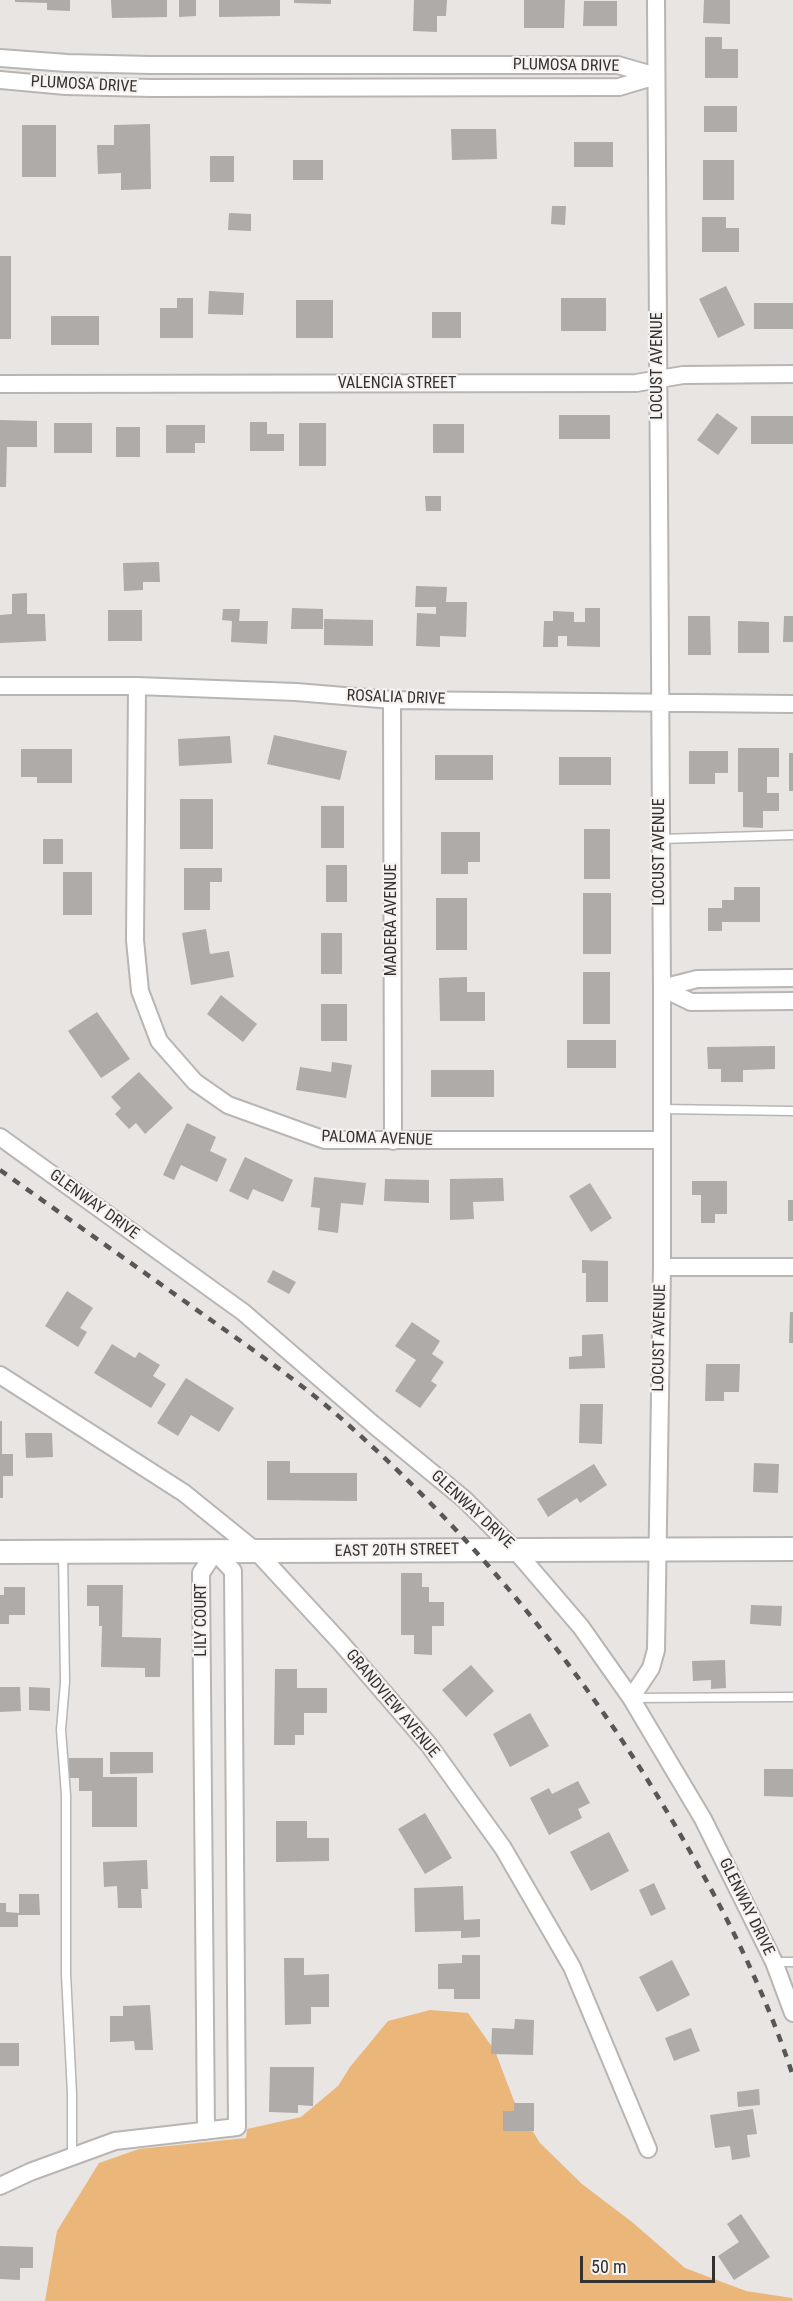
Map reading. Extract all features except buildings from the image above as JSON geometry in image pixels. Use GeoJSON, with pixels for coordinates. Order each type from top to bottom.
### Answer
{"type":"FeatureCollection","features":[{"type":"Feature","properties":{"kind":"street","name":"LOCUST AVENUE"},"geometry":{"type":"LineString","coordinates":[[631,1698],[651,1668],[656,1650],[662,1268],[656,0]]}},
{"type":"Feature","properties":{"kind":"street","name":"PLUMOSA DRIVE"},"geometry":{"type":"LineString","coordinates":[[0,58],[79,63],[238,65],[618,65],[656,76]]}},
{"type":"Feature","properties":{"kind":"street"},"geometry":{"type":"LineString","coordinates":[[238,65],[239,88]]}},
{"type":"Feature","properties":{"kind":"street","name":"PLUMOSA DRIVE"},"geometry":{"type":"LineString","coordinates":[[0,80],[98,87],[619,87],[656,76]]}},
{"type":"Feature","properties":{"kind":"street","name":"VALENCIA STREET"},"geometry":{"type":"LineString","coordinates":[[0,384],[636,383],[683,375],[793,374]]}},
{"type":"Feature","properties":{"kind":"street","name":"ROSALIA DRIVE"},"geometry":{"type":"LineString","coordinates":[[0,686],[137,686],[296,692],[392,700],[793,704]]}},
{"type":"Feature","properties":{"kind":"street","name":"PALOMA AVENUE"},"geometry":{"type":"LineString","coordinates":[[137,686],[135,940],[140,991],[159,1041],[195,1082],[228,1106],[325,1140],[661,1140]]}},
{"type":"Feature","properties":{"kind":"street","name":"MADERA AVENUE"},"geometry":{"type":"LineString","coordinates":[[392,700],[393,1141]]}},
{"type":"Feature","properties":{"kind":"street"},"geometry":{"type":"LineString","coordinates":[[662,988],[697,979],[793,978]]}},
{"type":"Feature","properties":{"kind":"street"},"geometry":{"type":"LineString","coordinates":[[662,988],[691,1002],[793,1001]]}},
{"type":"Feature","properties":{"kind":"street","name":"GLENWAY DRIVE"},"geometry":{"type":"LineString","coordinates":[[0,1137],[243,1312],[464,1499],[515,1550],[581,1628],[631,1698],[703,1819],[774,1962],[793,2013]]}},
{"type":"Feature","properties":{"kind":"street"},"geometry":{"type":"LineString","coordinates":[[662,1268],[793,1267]]}},
{"type":"Feature","properties":{"kind":"street","name":"GRANDVIEW AVENUE"},"geometry":{"type":"LineString","coordinates":[[0,1375],[184,1493],[257,1552],[429,1745],[503,1848],[572,1967],[648,2149]]}},
{"type":"Feature","properties":{"kind":"street","name":"EAST 20TH STREET"},"geometry":{"type":"LineString","coordinates":[[0,1552],[793,1549]]}},
{"type":"Feature","properties":{"kind":"street","name":"LILY COURT"},"geometry":{"type":"LineString","coordinates":[[215,1552],[232,1571],[237,2127],[206,2131],[201,1573],[215,1552]]}},
{"type":"Feature","properties":{"kind":"street"},"geometry":{"type":"LineString","coordinates":[[0,2186],[30,2172],[115,2141],[206,2131]]}},
{"type":"Feature","properties":{"kind":"lane"},"geometry":{"type":"LineString","coordinates":[[660,839],[793,835]]}},
{"type":"Feature","properties":{"kind":"lane"},"geometry":{"type":"LineString","coordinates":[[661,1109],[793,1111]]}},
{"type":"Feature","properties":{"kind":"lane"},"geometry":{"type":"LineString","coordinates":[[63,1552],[65,1682],[61,1730],[66,1795],[66,1962],[72,2094],[72,2157]]}},
{"type":"Feature","properties":{"kind":"lane"},"geometry":{"type":"LineString","coordinates":[[631,1698],[793,1696]]}},
{"type":"Feature","properties":{"kind":"lane"},"geometry":{"type":"LineString","coordinates":[[774,1962],[793,1962]]}},
{"type":"Feature","properties":{"kind":"shaded area"},"geometry":{"type":"Polygon","coordinates":[[[430,2010],[468,2013],[495,2051],[514,2101],[540,2143],[582,2184],[632,2222],[685,2268],[746,2291],[792,2298],[793,2301],[45,2301],[57,2231],[99,2163],[139,2149],[246,2138],[247,2129],[301,2117],[338,2086],[350,2067],[388,2021],[430,2010]]]}},
{"type":"Feature","properties":{"kind":"railway"},"geometry":{"type":"LineString","coordinates":[[0,1170],[317,1398],[402,1474],[493,1571],[576,1675],[650,1784],[684,1841],[715,1897],[758,1985],[793,2076]]}}]}
